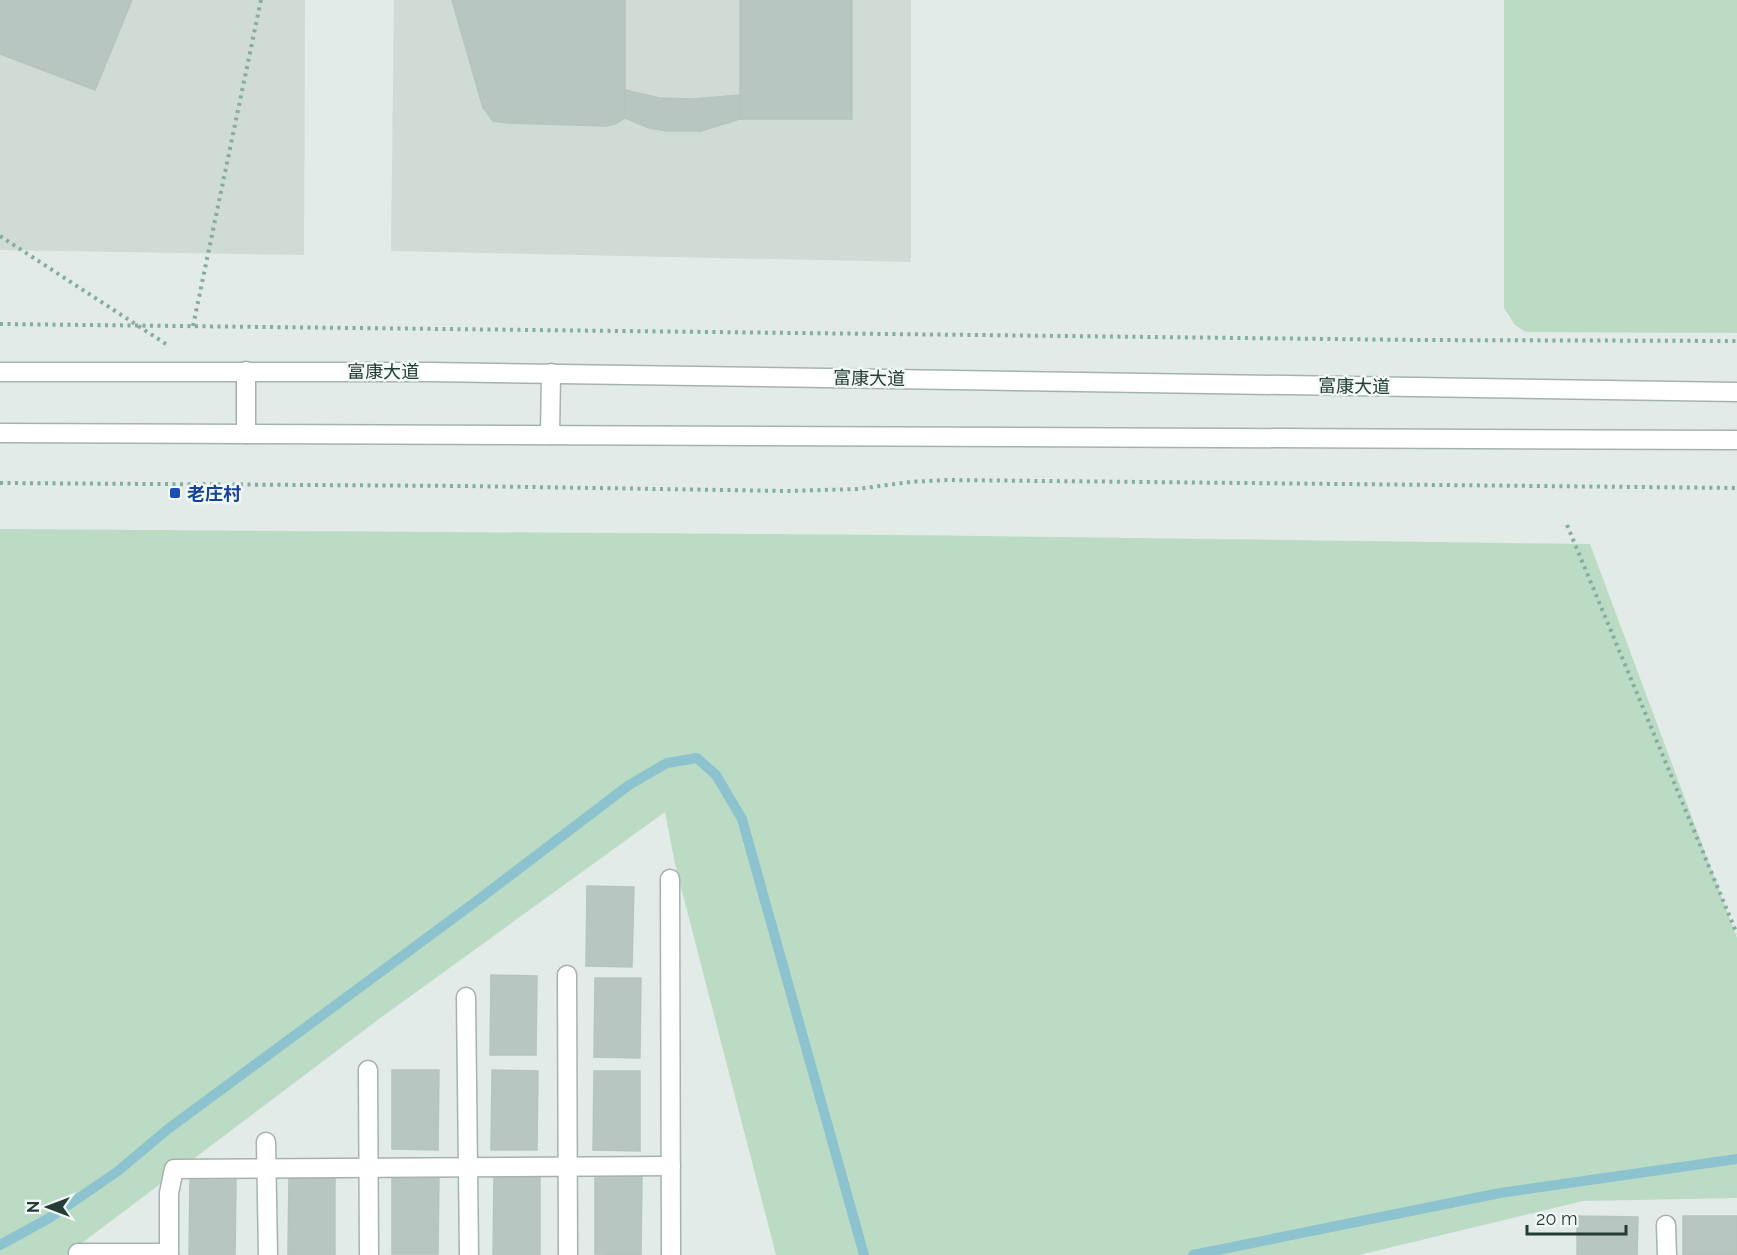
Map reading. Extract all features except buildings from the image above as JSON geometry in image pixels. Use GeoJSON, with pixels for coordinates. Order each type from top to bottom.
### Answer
{"type":"FeatureCollection","features":[{"type":"Feature","properties":{"kind":"street"},"geometry":{"type":"LineString","coordinates":[[246,371],[246,434]]}},
{"type":"Feature","properties":{"kind":"street","name":"富康大道"},"geometry":{"type":"LineString","coordinates":[[0,372],[551,373],[1737,392]]}},
{"type":"Feature","properties":{"kind":"street"},"geometry":{"type":"LineString","coordinates":[[550,435],[551,373]]}},
{"type":"Feature","properties":{"kind":"street"},"geometry":{"type":"LineString","coordinates":[[0,433],[1737,440]]}},
{"type":"Feature","properties":{"kind":"street"},"geometry":{"type":"LineString","coordinates":[[670,879],[671,1255]]}},
{"type":"Feature","properties":{"kind":"street"},"geometry":{"type":"LineString","coordinates":[[567,975],[568,1255]]}},
{"type":"Feature","properties":{"kind":"street"},"geometry":{"type":"LineString","coordinates":[[466,997],[469,1255]]}},
{"type":"Feature","properties":{"kind":"street"},"geometry":{"type":"LineString","coordinates":[[368,1070],[369,1255]]}},
{"type":"Feature","properties":{"kind":"street"},"geometry":{"type":"LineString","coordinates":[[266,1142],[268,1255]]}},
{"type":"Feature","properties":{"kind":"street"},"geometry":{"type":"LineString","coordinates":[[78,1255],[78,1253],[169,1254],[168,1193],[174,1169],[670,1166]]}},
{"type":"Feature","properties":{"kind":"street"},"geometry":{"type":"LineString","coordinates":[[1666,1225],[1666,1255]]}},
{"type":"Feature","properties":{"kind":"path"},"geometry":{"type":"LineString","coordinates":[[193,326],[261,0]]}},
{"type":"Feature","properties":{"kind":"path"},"geometry":{"type":"LineString","coordinates":[[0,236],[166,345]]}},
{"type":"Feature","properties":{"kind":"path"},"geometry":{"type":"LineString","coordinates":[[0,324],[1383,340],[1737,341]]}},
{"type":"Feature","properties":{"kind":"path"},"geometry":{"type":"LineString","coordinates":[[0,483],[788,491],[857,489],[947,480],[1737,488]]}},
{"type":"Feature","properties":{"kind":"path"},"geometry":{"type":"LineString","coordinates":[[1568,525],[1737,934]]}},
{"type":"Feature","properties":{"kind":"shaded area"},"geometry":{"type":"Polygon","coordinates":[[[0,0],[305,0],[304,255],[0,250],[0,0]]]}},
{"type":"Feature","properties":{"kind":"shaded area"},"geometry":{"type":"Polygon","coordinates":[[[394,0],[911,0],[911,262],[391,251],[394,0]]]}},
{"type":"Feature","properties":{"kind":"green space"},"geometry":{"type":"Polygon","coordinates":[[[1504,0],[1737,0],[1737,333],[1526,332],[1515,325],[1504,308],[1504,0]]]}},
{"type":"Feature","properties":{"kind":"green space"},"geometry":{"type":"Polygon","coordinates":[[[0,529],[904,535],[1590,544],[1737,938],[1737,1198],[1583,1201],[1359,1255],[776,1255],[675,864],[665,812],[383,1016],[66,1255],[0,1255],[0,529]]]}},
{"type":"Feature","properties":{"kind":"waterway"},"geometry":{"type":"LineString","coordinates":[[0,1245],[51,1217],[118,1171],[168,1129],[474,903],[629,785],[667,763],[697,758],[716,775],[742,819],[864,1255]]}},
{"type":"Feature","properties":{"kind":"waterway"},"geometry":{"type":"LineString","coordinates":[[1193,1255],[1500,1193],[1737,1159]]}},
{"type":"Feature","properties":{"kind":"place","name":"老庄村"},"geometry":{"type":"Point","coordinates":[175,493]}}]}
